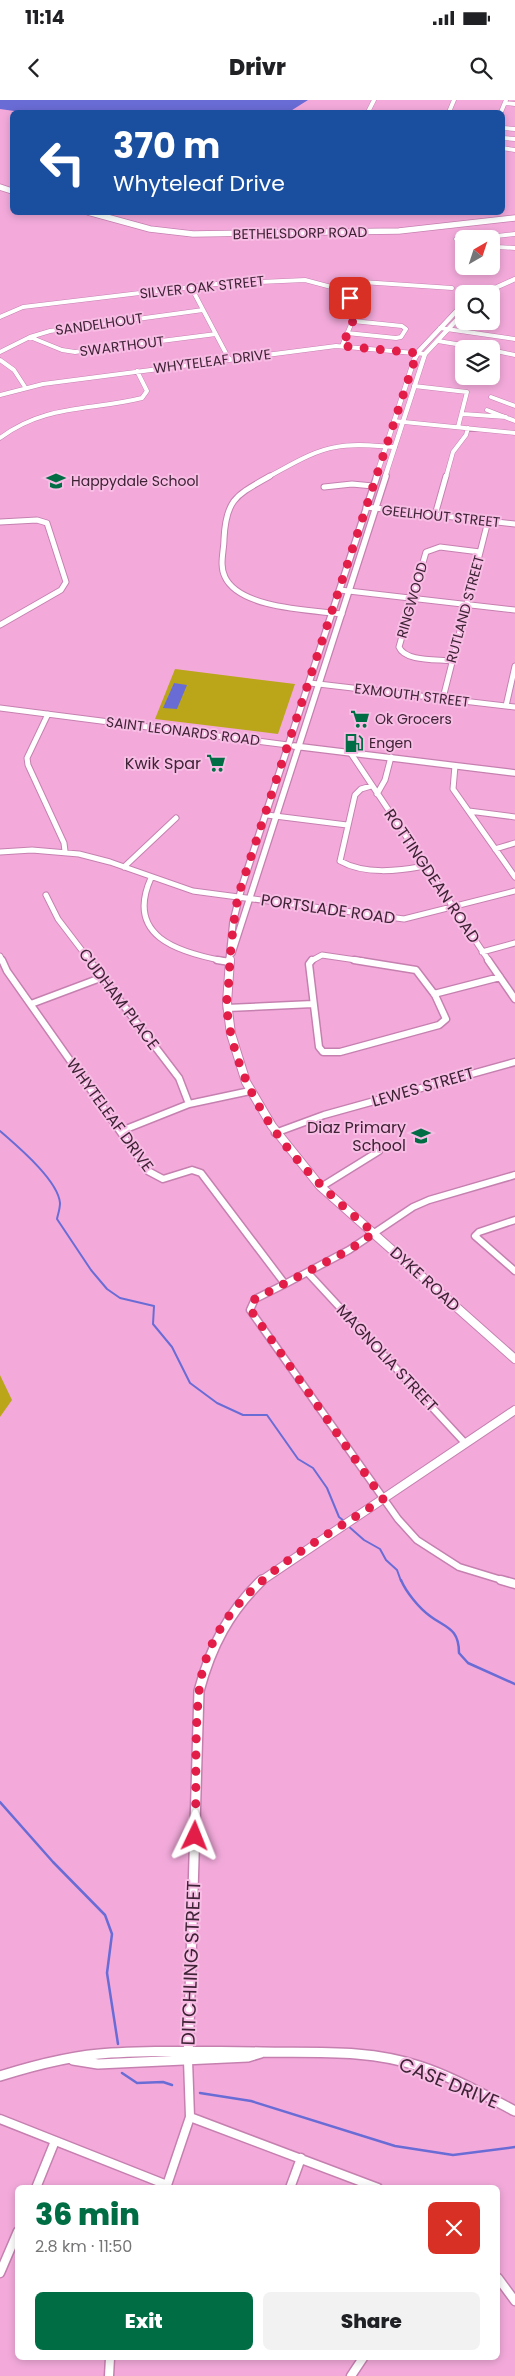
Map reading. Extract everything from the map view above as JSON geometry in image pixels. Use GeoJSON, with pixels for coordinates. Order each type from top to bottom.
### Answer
{"type":"FeatureCollection","features":[{"type":"Feature","properties":{"kind":"main road","name":"BETHELSDORP ROAD"},"geometry":{"type":"LineString","coordinates":[[99,215],[150,229],[193,234],[392,232],[515,218]]}},
{"type":"Feature","properties":{"kind":"street"},"geometry":{"type":"LineString","coordinates":[[505,102],[515,104]]}},
{"type":"Feature","properties":{"kind":"street"},"geometry":{"type":"LineString","coordinates":[[500,237],[515,234]]}},
{"type":"Feature","properties":{"kind":"street"},"geometry":{"type":"LineString","coordinates":[[500,247],[515,248]]}},
{"type":"Feature","properties":{"kind":"street","name":"SILVER OAK STREET"},"geometry":{"type":"LineString","coordinates":[[0,317],[23,307],[191,287],[294,279],[319,283],[340,291]]}},
{"type":"Feature","properties":{"kind":"street"},"geometry":{"type":"LineString","coordinates":[[500,286],[515,279]]}},
{"type":"Feature","properties":{"kind":"street"},"geometry":{"type":"LineString","coordinates":[[340,291],[362,282],[452,288]]}},
{"type":"Feature","properties":{"kind":"street"},"geometry":{"type":"LineString","coordinates":[[500,290],[515,284]]}},
{"type":"Feature","properties":{"kind":"street"},"geometry":{"type":"LineString","coordinates":[[191,287],[229,359]]}},
{"type":"Feature","properties":{"kind":"street"},"geometry":{"type":"LineString","coordinates":[[340,291],[350,298],[355,307],[353,321],[342,346]]}},
{"type":"Feature","properties":{"kind":"street","name":"SANDELHOUT"},"geometry":{"type":"LineString","coordinates":[[0,352],[30,337],[84,325],[203,310]]}},
{"type":"Feature","properties":{"kind":"street","name":"DYKE ROAD"},"geometry":{"type":"LineString","coordinates":[[455,312],[417,353],[310,683],[288,745],[267,815],[238,896],[231,932],[227,1008],[233,1042],[250,1091],[275,1133],[321,1187],[515,1360]]}},
{"type":"Feature","properties":{"kind":"street"},"geometry":{"type":"LineString","coordinates":[[347,334],[396,338],[401,337],[406,329],[399,326],[353,321]]}},
{"type":"Feature","properties":{"kind":"street","name":"DYKE ROAD"},"geometry":{"type":"LineString","coordinates":[[230,962],[425,354],[455,322]]}},
{"type":"Feature","properties":{"kind":"street"},"geometry":{"type":"LineString","coordinates":[[440,328],[515,339]]}},
{"type":"Feature","properties":{"kind":"street","name":"SWARTHOUT"},"geometry":{"type":"LineString","coordinates":[[30,337],[62,350],[75,352],[216,334]]}},
{"type":"Feature","properties":{"kind":"street"},"geometry":{"type":"LineString","coordinates":[[438,341],[455,344]]}},
{"type":"Feature","properties":{"kind":"street","name":"WHYTELEAF DRIVE"},"geometry":{"type":"LineString","coordinates":[[0,395],[25,387],[229,359],[342,346],[425,354]]}},
{"type":"Feature","properties":{"kind":"street"},"geometry":{"type":"LineString","coordinates":[[500,352],[515,355]]}},
{"type":"Feature","properties":{"kind":"street"},"geometry":{"type":"LineString","coordinates":[[0,360],[14,370],[25,387]]}},
{"type":"Feature","properties":{"kind":"street"},"geometry":{"type":"LineString","coordinates":[[0,438],[14,426],[42,414],[142,398],[146,395],[147,391],[137,371]]}},
{"type":"Feature","properties":{"kind":"street"},"geometry":{"type":"LineString","coordinates":[[414,386],[466,392],[463,414],[458,427]]}},
{"type":"Feature","properties":{"kind":"street"},"geometry":{"type":"LineString","coordinates":[[491,396],[515,406]]}},
{"type":"Feature","properties":{"kind":"street"},"geometry":{"type":"LineString","coordinates":[[487,410],[515,421]]}},
{"type":"Feature","properties":{"kind":"street"},"geometry":{"type":"LineString","coordinates":[[463,414],[506,417]]}},
{"type":"Feature","properties":{"kind":"street"},"geometry":{"type":"LineString","coordinates":[[394,421],[515,433]]}},
{"type":"Feature","properties":{"kind":"street"},"geometry":{"type":"LineString","coordinates":[[435,515],[453,452],[466,435],[468,428]]}},
{"type":"Feature","properties":{"kind":"street"},"geometry":{"type":"LineString","coordinates":[[342,614],[262,602],[231,586],[223,573],[221,563],[228,506],[239,494],[318,451],[348,445],[395,448]]}},
{"type":"Feature","properties":{"kind":"street"},"geometry":{"type":"LineString","coordinates":[[324,488],[352,484],[373,486]]}},
{"type":"Feature","properties":{"kind":"street"},"geometry":{"type":"LineString","coordinates":[[334,486],[338,491]]}},
{"type":"Feature","properties":{"kind":"street","name":"GEELHOUT STREET"},"geometry":{"type":"LineString","coordinates":[[366,507],[515,524]]}},
{"type":"Feature","properties":{"kind":"street"},"geometry":{"type":"LineString","coordinates":[[0,522],[38,520],[47,523],[66,582],[61,590],[0,625]]}},
{"type":"Feature","properties":{"kind":"street","name":"RUTLAND STREET"},"geometry":{"type":"LineString","coordinates":[[443,698],[488,521]]}},
{"type":"Feature","properties":{"kind":"street","name":"RINGWOOD"},"geometry":{"type":"LineString","coordinates":[[452,661],[408,656],[399,649],[425,554],[429,549],[440,547],[480,552]]}},
{"type":"Feature","properties":{"kind":"street"},"geometry":{"type":"LineString","coordinates":[[340,590],[515,610]]}},
{"type":"Feature","properties":{"kind":"street"},"geometry":{"type":"LineString","coordinates":[[506,706],[515,668]]}},
{"type":"Feature","properties":{"kind":"street","name":"EXMOUTH STREET"},"geometry":{"type":"LineString","coordinates":[[310,683],[515,707]]}},
{"type":"Feature","properties":{"kind":"street","name":"SAINT LEONARDS ROAD"},"geometry":{"type":"LineString","coordinates":[[0,708],[515,773]]}},
{"type":"Feature","properties":{"kind":"street"},"geometry":{"type":"LineString","coordinates":[[48,714],[27,761],[64,843],[64,851]]}},
{"type":"Feature","properties":{"kind":"street","name":"ROTTINGDEAN ROAD"},"geometry":{"type":"LineString","coordinates":[[350,752],[515,999]]}},
{"type":"Feature","properties":{"kind":"street"},"geometry":{"type":"LineString","coordinates":[[377,794],[385,780],[391,757]]}},
{"type":"Feature","properties":{"kind":"street"},"geometry":{"type":"LineString","coordinates":[[456,766],[452,786],[515,877]]}},
{"type":"Feature","properties":{"kind":"street"},"geometry":{"type":"LineString","coordinates":[[371,786],[357,792],[339,859],[345,865],[390,871],[425,866]]}},
{"type":"Feature","properties":{"kind":"street"},"geometry":{"type":"LineString","coordinates":[[468,811],[515,817]]}},
{"type":"Feature","properties":{"kind":"street"},"geometry":{"type":"LineString","coordinates":[[267,815],[347,824]]}},
{"type":"Feature","properties":{"kind":"street"},"geometry":{"type":"LineString","coordinates":[[124,867],[176,818]]}},
{"type":"Feature","properties":{"kind":"street"},"geometry":{"type":"LineString","coordinates":[[495,849],[515,843]]}},
{"type":"Feature","properties":{"kind":"street","name":"PORTSLADE ROAD"},"geometry":{"type":"LineString","coordinates":[[0,852],[30,850],[64,851],[124,867],[181,888],[404,919],[452,907]]}},
{"type":"Feature","properties":{"kind":"street"},"geometry":{"type":"LineString","coordinates":[[151,878],[143,899],[143,909],[147,921],[157,935],[192,955],[230,962]]}},
{"type":"Feature","properties":{"kind":"street"},"geometry":{"type":"LineString","coordinates":[[452,907],[515,891]]}},
{"type":"Feature","properties":{"kind":"street","name":"CUDHAM PLACE"},"geometry":{"type":"LineString","coordinates":[[46,895],[58,919],[179,1078],[188,1104]]}},
{"type":"Feature","properties":{"kind":"street"},"geometry":{"type":"LineString","coordinates":[[482,952],[515,943]]}},
{"type":"Feature","properties":{"kind":"street"},"geometry":{"type":"LineString","coordinates":[[322,955],[413,968],[422,975],[434,994],[447,1015],[443,1024],[334,1053],[323,1052],[319,1047],[309,964],[313,958],[322,955]]}},
{"type":"Feature","properties":{"kind":"street","name":"WHYTELEAF DRIVE"},"geometry":{"type":"LineString","coordinates":[[0,956],[7,971],[148,1171],[154,1176],[166,1178],[192,1170],[204,1175],[285,1284]]}},
{"type":"Feature","properties":{"kind":"street"},"geometry":{"type":"LineString","coordinates":[[31,1004],[103,977]]}},
{"type":"Feature","properties":{"kind":"street"},"geometry":{"type":"LineString","coordinates":[[434,994],[500,977]]}},
{"type":"Feature","properties":{"kind":"street"},"geometry":{"type":"LineString","coordinates":[[227,1008],[313,1004]]}},
{"type":"Feature","properties":{"kind":"street","name":"LEWES STREET"},"geometry":{"type":"LineString","coordinates":[[275,1133],[324,1115],[515,1062]]}},
{"type":"Feature","properties":{"kind":"street"},"geometry":{"type":"LineString","coordinates":[[121,1131],[188,1104],[250,1091]]}},
{"type":"Feature","properties":{"kind":"street"},"geometry":{"type":"LineString","coordinates":[[321,1187],[379,1151]]}},
{"type":"Feature","properties":{"kind":"street"},"geometry":{"type":"LineString","coordinates":[[515,1175],[421,1203],[349,1250],[255,1299],[250,1310],[398,1519],[430,1550],[459,1567],[476,1574],[515,1584]]}},
{"type":"Feature","properties":{"kind":"street"},"geometry":{"type":"LineString","coordinates":[[515,1220],[479,1232],[475,1236],[515,1271]]}},
{"type":"Feature","properties":{"kind":"street","name":"MAGNOLIA STREET"},"geometry":{"type":"LineString","coordinates":[[308,1273],[465,1444]]}},
{"type":"Feature","properties":{"kind":"street","name":"DITCHLING STREET"},"geometry":{"type":"LineString","coordinates":[[166,2185],[190,2117],[188,2055],[199,1691],[217,1635],[237,1605],[268,1575],[515,1410]]}},
{"type":"Feature","properties":{"kind":"street","name":"CASE DRIVE"},"geometry":{"type":"LineString","coordinates":[[0,2076],[32,2066],[71,2060],[98,2064],[188,2055],[248,2057],[263,2052],[326,2051],[373,2055],[400,2061],[461,2083],[515,2111]]}},
{"type":"Feature","properties":{"kind":"street"},"geometry":{"type":"LineString","coordinates":[[190,2117],[370,2185]]}},
{"type":"Feature","properties":{"kind":"street"},"geometry":{"type":"LineString","coordinates":[[0,2120],[164,2185]]}},
{"type":"Feature","properties":{"kind":"street"},"geometry":{"type":"LineString","coordinates":[[37,2185],[55,2141]]}},
{"type":"Feature","properties":{"kind":"street"},"geometry":{"type":"LineString","coordinates":[[291,2185],[301,2158]]}},
{"type":"Feature","properties":{"kind":"street"},"geometry":{"type":"LineString","coordinates":[[0,2273],[15,2238]]}},
{"type":"Feature","properties":{"kind":"street"},"geometry":{"type":"LineString","coordinates":[[500,2281],[515,2301]]}},
{"type":"Feature","properties":{"kind":"street"},"geometry":{"type":"LineString","coordinates":[[109,2376],[110,2360]]}},
{"type":"Feature","properties":{"kind":"street"},"geometry":{"type":"LineString","coordinates":[[351,2376],[362,2360]]}},
{"type":"Feature","properties":{"kind":"shaded area"},"geometry":{"type":"Polygon","coordinates":[[[0,100],[308,100],[292,110],[0,109],[0,100]]]}},
{"type":"Feature","properties":{"kind":"shaded area"},"geometry":{"type":"Polygon","coordinates":[[[175,669],[295,684],[278,734],[155,719],[175,669]]]}},
{"type":"Feature","properties":{"kind":"shaded area"},"geometry":{"type":"Polygon","coordinates":[[[174,683],[187,685],[177,709],[163,708],[174,683]]]}},
{"type":"Feature","properties":{"kind":"shaded area"},"geometry":{"type":"Polygon","coordinates":[[[0,1375],[12,1400],[0,1417],[0,1375]]]}},
{"type":"Feature","properties":{"kind":"waterway"},"geometry":{"type":"LineString","coordinates":[[0,1131],[36,1164],[52,1184],[58,1194],[60,1203],[57,1219],[91,1270],[107,1289],[120,1298],[154,1306],[153,1324],[172,1347],[190,1383],[217,1403],[243,1415],[267,1415],[298,1459],[313,1468],[327,1488],[339,1517],[344,1521]]}},
{"type":"Feature","properties":{"kind":"waterway"},"geometry":{"type":"LineString","coordinates":[[347,1525],[364,1540],[380,1549],[386,1560],[397,1570],[401,1581]]}},
{"type":"Feature","properties":{"kind":"waterway"},"geometry":{"type":"LineString","coordinates":[[401,1580],[409,1595],[422,1609],[454,1633],[457,1638],[459,1653],[468,1663],[515,1684]]}},
{"type":"Feature","properties":{"kind":"waterway"},"geometry":{"type":"LineString","coordinates":[[0,1802],[53,1862],[105,1915],[112,1934],[107,1973],[118,2044]]}},
{"type":"Feature","properties":{"kind":"waterway"},"geometry":{"type":"LineString","coordinates":[[122,2073],[137,2083],[163,2082],[172,2085]]}},
{"type":"Feature","properties":{"kind":"waterway"},"geometry":{"type":"LineString","coordinates":[[200,2093],[251,2101],[395,2146],[453,2155],[515,2147]]}},
{"type":"Feature","properties":{"kind":"place","name":"Happydale School"},"geometry":{"type":"Point","coordinates":[56,481]}},
{"type":"Feature","properties":{"kind":"place","name":"Ok Grocers"},"geometry":{"type":"Point","coordinates":[360,719]}},
{"type":"Feature","properties":{"kind":"place","name":"Engen"},"geometry":{"type":"Point","coordinates":[354,743]}},
{"type":"Feature","properties":{"kind":"place","name":"Kwik Spar"},"geometry":{"type":"Point","coordinates":[216,763]}},
{"type":"Feature","properties":{"kind":"place","name":"Diaz Primary School"},"geometry":{"type":"Point","coordinates":[421,1136]}},
{"type":"Feature","properties":{"kind":"route"},"geometry":{"type":"LineString","coordinates":[[195,1836],[199,1691],[217,1635],[237,1605],[268,1575],[383,1499],[250,1310],[250,1306],[255,1299],[308,1273],[349,1250],[374,1233],[320,1186],[275,1133],[250,1091],[240,1067],[227,1008],[231,932],[238,896],[267,815],[286,750],[298,720],[417,353],[342,346],[355,315],[355,307],[350,298]]}}]}
